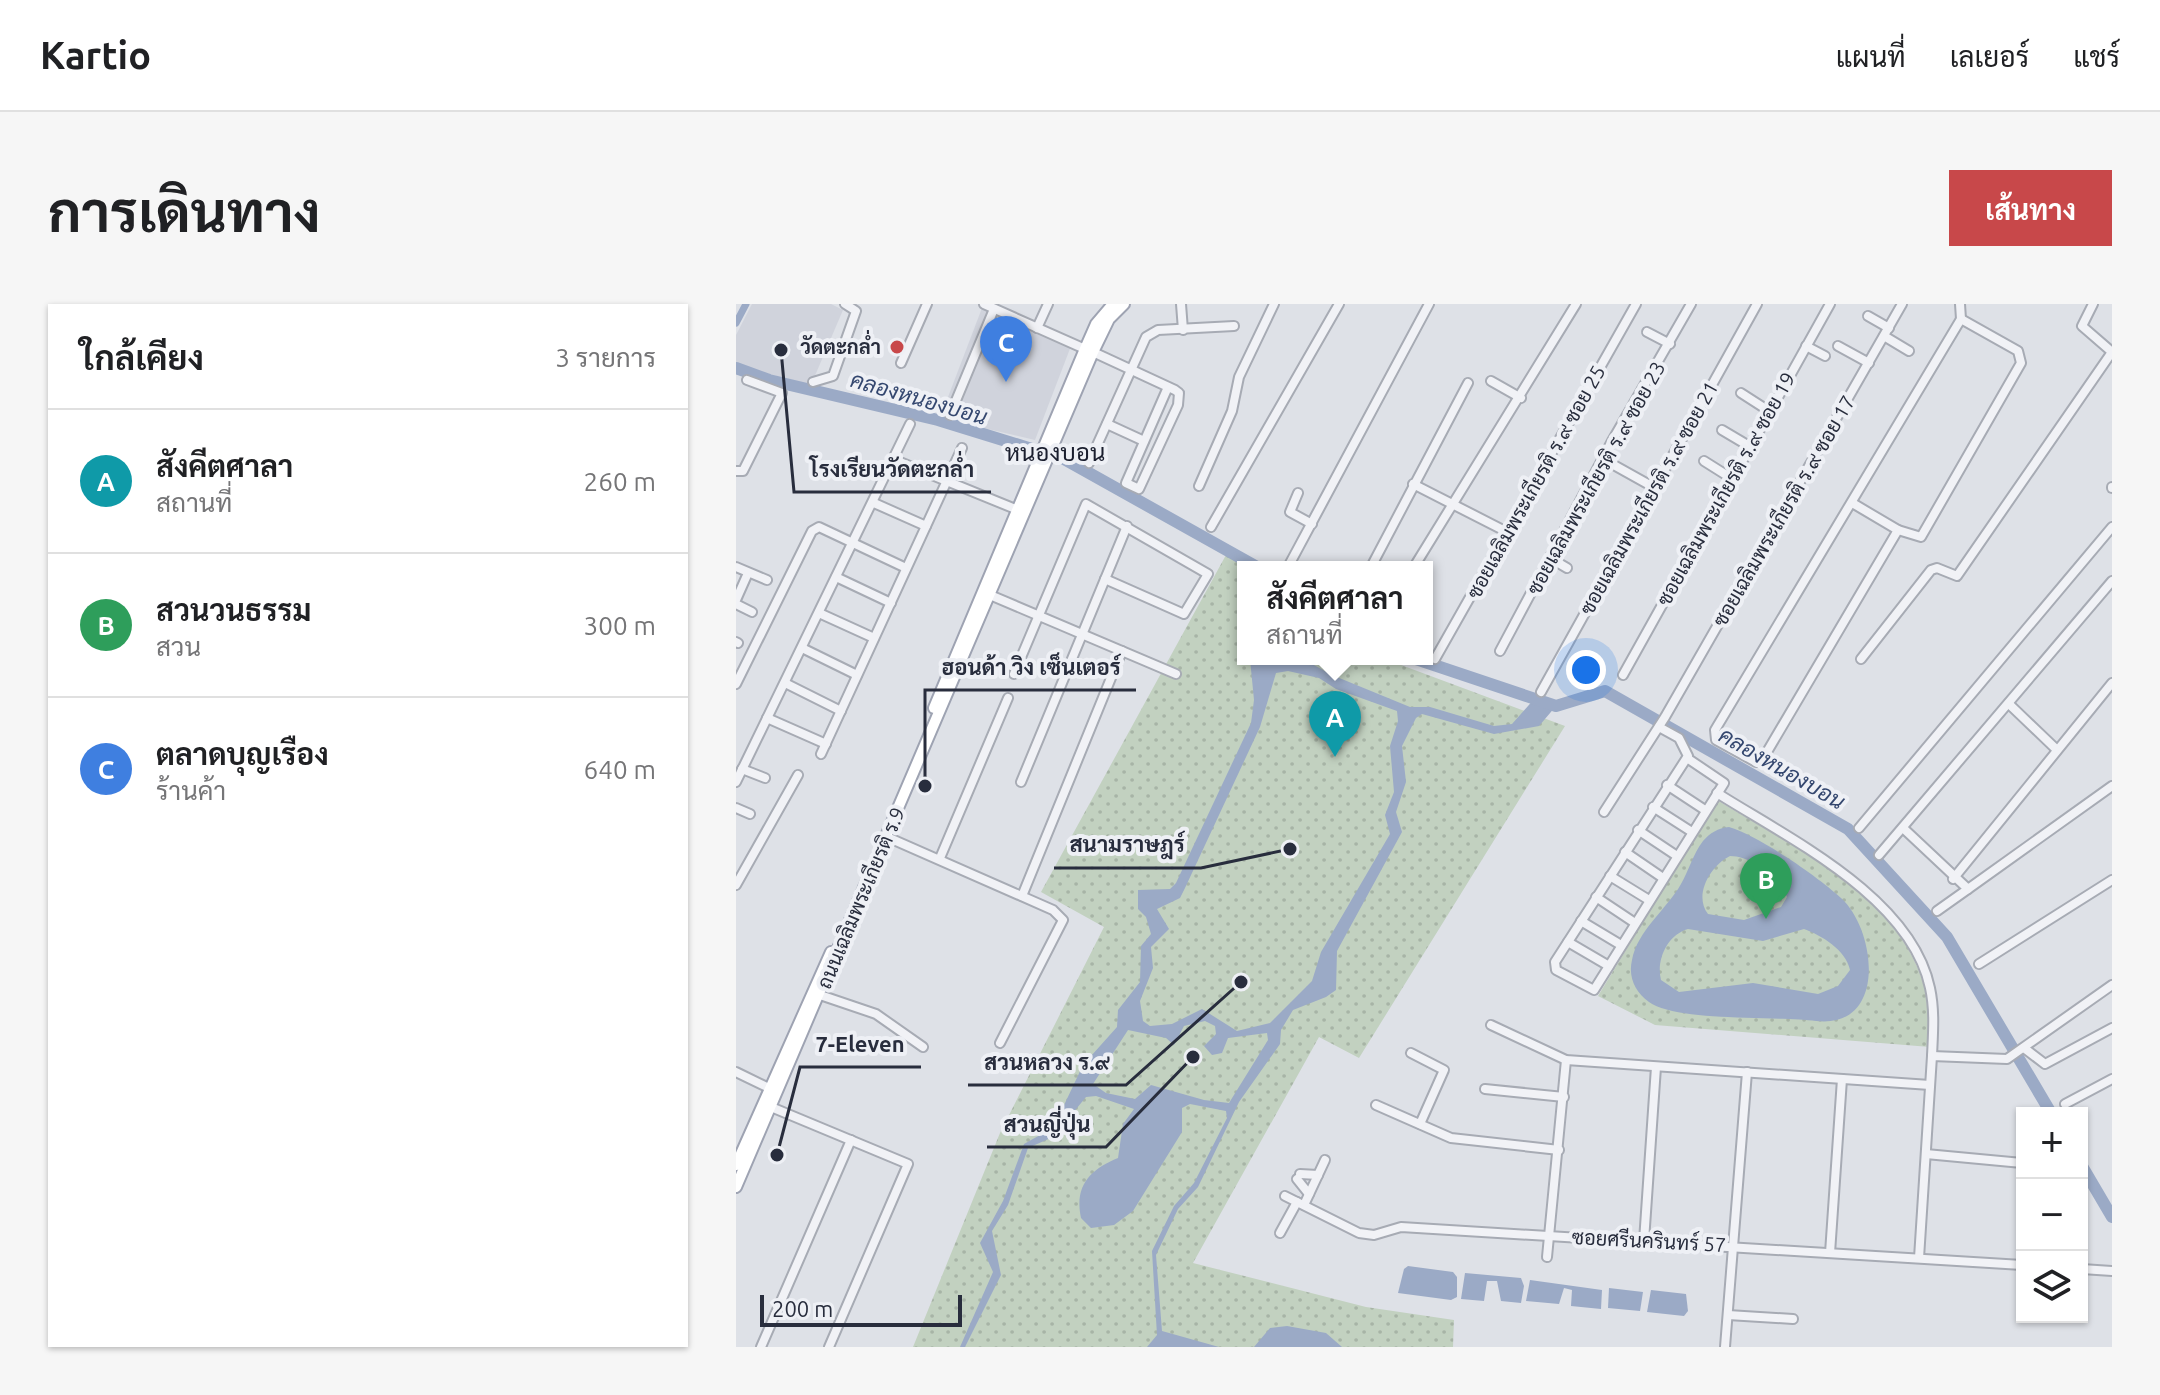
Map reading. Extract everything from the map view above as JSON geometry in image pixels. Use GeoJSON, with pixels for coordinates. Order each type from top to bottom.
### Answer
{"type":"FeatureCollection","features":[{"type":"Feature","properties":{"kind":"main road","name":"ถนนเฉลิมพระเกียรติ ร.9"},"geometry":{"type":"LineString","coordinates":[[1089,350],[1109,319],[1124,304]]}},
{"type":"Feature","properties":{"kind":"main road","name":"ถนนเฉลิมพระเกียรติ ร.9"},"geometry":{"type":"LineString","coordinates":[[736,1187],[990,595],[1089,350],[1096,324],[1110,305]]}},
{"type":"Feature","properties":{"kind":"main road","name":"ถนนเฉลิมพระเกียรติ ร.9"},"geometry":{"type":"LineString","coordinates":[[736,1165],[820,977],[1018,510],[1041,464]]}},
{"type":"Feature","properties":{"kind":"street"},"geometry":{"type":"LineString","coordinates":[[813,382],[833,376],[856,311],[845,304]]}},
{"type":"Feature","properties":{"kind":"street"},"geometry":{"type":"LineString","coordinates":[[901,363],[927,304]]}},
{"type":"Feature","properties":{"kind":"street"},"geometry":{"type":"LineString","coordinates":[[984,304],[1089,350],[1168,387],[1179,393],[1178,405],[1139,489],[1126,483],[1168,387]]}},
{"type":"Feature","properties":{"kind":"street"},"geometry":{"type":"LineString","coordinates":[[950,415],[998,311],[1007,304]]}},
{"type":"Feature","properties":{"kind":"street"},"geometry":{"type":"LineString","coordinates":[[1037,328],[1048,304]]}},
{"type":"Feature","properties":{"kind":"street"},"geometry":{"type":"LineString","coordinates":[[1181,304],[1183,330]]}},
{"type":"Feature","properties":{"kind":"street"},"geometry":{"type":"LineString","coordinates":[[1199,486],[1232,411],[1239,377],[1274,304]]}},
{"type":"Feature","properties":{"kind":"street"},"geometry":{"type":"LineString","coordinates":[[1211,527],[1339,304]]}},
{"type":"Feature","properties":{"kind":"street"},"geometry":{"type":"LineString","coordinates":[[1291,561],[1429,304]]}},
{"type":"Feature","properties":{"kind":"street"},"geometry":{"type":"LineString","coordinates":[[1418,561],[1521,398],[1576,304]]}},
{"type":"Feature","properties":{"kind":"street","name":"ซอยเฉลิมพระเกียรติ ร.๙ ซอย 25"},"geometry":{"type":"LineString","coordinates":[[1435,659],[1636,304]]}},
{"type":"Feature","properties":{"kind":"street","name":"ซอยเฉลิมพระเกียรติ ร.๙ ซอย 23"},"geometry":{"type":"LineString","coordinates":[[1500,651],[1691,304]]}},
{"type":"Feature","properties":{"kind":"street","name":"ซอยเฉลิมพระเกียรติ ร.๙ ซอย 21"},"geometry":{"type":"LineString","coordinates":[[1541,692],[1757,304]]}},
{"type":"Feature","properties":{"kind":"street","name":"ซอยเฉลิมพระเกียรติ ร.๙ ซอย 19"},"geometry":{"type":"LineString","coordinates":[[1623,675],[1830,304]]}},
{"type":"Feature","properties":{"kind":"street","name":"ซอยเฉลิมพระเกียรติ ร.๙ ซอย 17"},"geometry":{"type":"LineString","coordinates":[[1604,812],[1662,723],[1902,304]]}},
{"type":"Feature","properties":{"kind":"street"},"geometry":{"type":"LineString","coordinates":[[1898,530],[1764,757],[1756,762],[1745,759],[1720,744],[1713,734],[1854,504],[1961,319],[1960,304]]}},
{"type":"Feature","properties":{"kind":"street"},"geometry":{"type":"LineString","coordinates":[[1861,659],[1931,570],[1937,568],[1957,576],[2112,352],[2082,326],[2093,304]]}},
{"type":"Feature","properties":{"kind":"street"},"geometry":{"type":"LineString","coordinates":[[1868,316],[1909,351]]}},
{"type":"Feature","properties":{"kind":"street"},"geometry":{"type":"LineString","coordinates":[[1854,504],[1898,530],[1921,537],[2021,363],[2018,351],[1961,319]]}},
{"type":"Feature","properties":{"kind":"street"},"geometry":{"type":"LineString","coordinates":[[1089,463],[1151,332],[1234,326]]}},
{"type":"Feature","properties":{"kind":"street"},"geometry":{"type":"LineString","coordinates":[[1647,332],[1670,344]]}},
{"type":"Feature","properties":{"kind":"street"},"geometry":{"type":"LineString","coordinates":[[1806,346],[1825,356]]}},
{"type":"Feature","properties":{"kind":"street"},"geometry":{"type":"LineString","coordinates":[[1838,346],[1869,363]]}},
{"type":"Feature","properties":{"kind":"street"},"geometry":{"type":"LineString","coordinates":[[736,471],[743,471],[782,394],[747,380]]}},
{"type":"Feature","properties":{"kind":"street"},"geometry":{"type":"LineString","coordinates":[[1491,381],[1521,398]]}},
{"type":"Feature","properties":{"kind":"street"},"geometry":{"type":"LineString","coordinates":[[1374,561],[1468,383]]}},
{"type":"Feature","properties":{"kind":"street"},"geometry":{"type":"LineString","coordinates":[[1741,393],[1769,411]]}},
{"type":"Feature","properties":{"kind":"street"},"geometry":{"type":"LineString","coordinates":[[736,782],[910,424]]}},
{"type":"Feature","properties":{"kind":"street"},"geometry":{"type":"LineString","coordinates":[[1107,424],[1144,441]]}},
{"type":"Feature","properties":{"kind":"street"},"geometry":{"type":"LineString","coordinates":[[1722,430],[1749,446]]}},
{"type":"Feature","properties":{"kind":"street"},"geometry":{"type":"LineString","coordinates":[[821,754],[962,448]]}},
{"type":"Feature","properties":{"kind":"street"},"geometry":{"type":"LineString","coordinates":[[1603,459],[1655,488]]}},
{"type":"Feature","properties":{"kind":"street"},"geometry":{"type":"LineString","coordinates":[[895,460],[1018,510]]}},
{"type":"Feature","properties":{"kind":"street"},"geometry":{"type":"LineString","coordinates":[[1704,461],[1731,478]]}},
{"type":"Feature","properties":{"kind":"street"},"geometry":{"type":"LineString","coordinates":[[1413,484],[1509,533]]}},
{"type":"Feature","properties":{"kind":"street"},"geometry":{"type":"LineString","coordinates":[[1298,493],[1290,512],[1312,524]]}},
{"type":"Feature","properties":{"kind":"street"},"geometry":{"type":"LineString","coordinates":[[874,503],[926,526]]}},
{"type":"Feature","properties":{"kind":"street"},"geometry":{"type":"LineString","coordinates":[[1014,674],[1084,505],[1088,503],[1205,570],[1207,577],[1184,614],[1105,579]]}},
{"type":"Feature","properties":{"kind":"street"},"geometry":{"type":"LineString","coordinates":[[1021,782],[1127,526]]}},
{"type":"Feature","properties":{"kind":"street"},"geometry":{"type":"LineString","coordinates":[[736,684],[812,531],[819,527],[906,568]]}},
{"type":"Feature","properties":{"kind":"street"},"geometry":{"type":"LineString","coordinates":[[1859,828],[2112,527]]}},
{"type":"Feature","properties":{"kind":"street"},"geometry":{"type":"LineString","coordinates":[[1550,558],[1567,568]]}},
{"type":"Feature","properties":{"kind":"street"},"geometry":{"type":"LineString","coordinates":[[736,567],[767,580]]}},
{"type":"Feature","properties":{"kind":"street"},"geometry":{"type":"LineString","coordinates":[[748,573],[736,602],[752,612]]}},
{"type":"Feature","properties":{"kind":"street"},"geometry":{"type":"LineString","coordinates":[[836,577],[891,603]]}},
{"type":"Feature","properties":{"kind":"street"},"geometry":{"type":"LineString","coordinates":[[1879,855],[2112,581]]}},
{"type":"Feature","properties":{"kind":"street"},"geometry":{"type":"LineString","coordinates":[[990,595],[1176,674]]}},
{"type":"Feature","properties":{"kind":"street"},"geometry":{"type":"LineString","coordinates":[[819,613],[874,638]]}},
{"type":"Feature","properties":{"kind":"street"},"geometry":{"type":"LineString","coordinates":[[802,648],[857,675]]}},
{"type":"Feature","properties":{"kind":"street"},"geometry":{"type":"LineString","coordinates":[[1022,896],[1122,651]]}},
{"type":"Feature","properties":{"kind":"street"},"geometry":{"type":"LineString","coordinates":[[785,683],[841,711]]}},
{"type":"Feature","properties":{"kind":"street"},"geometry":{"type":"LineString","coordinates":[[1953,879],[2112,683]]}},
{"type":"Feature","properties":{"kind":"street"},"geometry":{"type":"LineString","coordinates":[[940,858],[1008,698]]}},
{"type":"Feature","properties":{"kind":"street"},"geometry":{"type":"LineString","coordinates":[[2009,704],[2056,749]]}},
{"type":"Feature","properties":{"kind":"street"},"geometry":{"type":"LineString","coordinates":[[767,718],[826,744]]}},
{"type":"Feature","properties":{"kind":"street"},"geometry":{"type":"LineString","coordinates":[[1662,723],[1679,738],[1687,750],[1687,758],[1555,962],[1556,970],[1594,990],[1724,783],[1687,758]]}},
{"type":"Feature","properties":{"kind":"street"},"geometry":{"type":"LineString","coordinates":[[742,769],[765,778]]}},
{"type":"Feature","properties":{"kind":"street"},"geometry":{"type":"LineString","coordinates":[[736,885],[798,775]]}},
{"type":"Feature","properties":{"kind":"street"},"geometry":{"type":"LineString","coordinates":[[1667,785],[1705,810]]}},
{"type":"Feature","properties":{"kind":"street"},"geometry":{"type":"LineString","coordinates":[[1937,911],[2112,786]]}},
{"type":"Feature","properties":{"kind":"street"},"geometry":{"type":"LineString","coordinates":[[1717,793],[1841,871],[1902,931],[1930,986],[1934,1021],[1919,1258]]}},
{"type":"Feature","properties":{"kind":"street"},"geometry":{"type":"LineString","coordinates":[[1653,807],[1692,832]]}},
{"type":"Feature","properties":{"kind":"street"},"geometry":{"type":"LineString","coordinates":[[736,808],[750,814]]}},
{"type":"Feature","properties":{"kind":"street"},"geometry":{"type":"LineString","coordinates":[[1903,828],[1953,879],[1968,889]]}},
{"type":"Feature","properties":{"kind":"street"},"geometry":{"type":"LineString","coordinates":[[1638,830],[1677,856]]}},
{"type":"Feature","properties":{"kind":"street"},"geometry":{"type":"LineString","coordinates":[[887,837],[940,858],[1061,915],[1063,927],[1000,1043]]}},
{"type":"Feature","properties":{"kind":"street"},"geometry":{"type":"LineString","coordinates":[[1625,852],[1663,878]]}},
{"type":"Feature","properties":{"kind":"street"},"geometry":{"type":"LineString","coordinates":[[1610,876],[1649,900]]}},
{"type":"Feature","properties":{"kind":"street"},"geometry":{"type":"LineString","coordinates":[[1979,964],[2112,880]]}},
{"type":"Feature","properties":{"kind":"street"},"geometry":{"type":"LineString","coordinates":[[1596,897],[1635,923]]}},
{"type":"Feature","properties":{"kind":"street"},"geometry":{"type":"LineString","coordinates":[[1581,921],[1621,945]]}},
{"type":"Feature","properties":{"kind":"street"},"geometry":{"type":"LineString","coordinates":[[1568,942],[1609,966]]}},
{"type":"Feature","properties":{"kind":"street"},"geometry":{"type":"LineString","coordinates":[[1932,1056],[2007,1059],[2112,985]]}},
{"type":"Feature","properties":{"kind":"street"},"geometry":{"type":"LineString","coordinates":[[820,995],[876,1014],[923,1047]]}},
{"type":"Feature","properties":{"kind":"street"},"geometry":{"type":"LineString","coordinates":[[1491,1025],[1566,1060],[1930,1085]]}},
{"type":"Feature","properties":{"kind":"street"},"geometry":{"type":"LineString","coordinates":[[2024,1048],[2045,1064],[2112,1028]]}},
{"type":"Feature","properties":{"kind":"street"},"geometry":{"type":"LineString","coordinates":[[1411,1053],[1444,1070],[1420,1124]]}},
{"type":"Feature","properties":{"kind":"street"},"geometry":{"type":"LineString","coordinates":[[1547,1257],[1566,1060]]}},
{"type":"Feature","properties":{"kind":"street"},"geometry":{"type":"LineString","coordinates":[[1644,1241],[1656,1067]]}},
{"type":"Feature","properties":{"kind":"street"},"geometry":{"type":"LineString","coordinates":[[736,1072],[769,1088]]}},
{"type":"Feature","properties":{"kind":"street"},"geometry":{"type":"LineString","coordinates":[[1725,1347],[1747,1072]]}},
{"type":"Feature","properties":{"kind":"street"},"geometry":{"type":"LineString","coordinates":[[1830,1253],[1842,1079]]}},
{"type":"Feature","properties":{"kind":"street"},"geometry":{"type":"LineString","coordinates":[[2065,1104],[2112,1079]]}},
{"type":"Feature","properties":{"kind":"street"},"geometry":{"type":"LineString","coordinates":[[1485,1089],[1564,1097]]}},
{"type":"Feature","properties":{"kind":"street"},"geometry":{"type":"LineString","coordinates":[[1376,1105],[1451,1138],[1559,1150]]}},
{"type":"Feature","properties":{"kind":"street"},"geometry":{"type":"LineString","coordinates":[[771,1107],[908,1164],[829,1347]]}},
{"type":"Feature","properties":{"kind":"street"},"geometry":{"type":"LineString","coordinates":[[761,1347],[851,1140]]}},
{"type":"Feature","properties":{"kind":"street"},"geometry":{"type":"LineString","coordinates":[[1926,1154],[2016,1162]]}},
{"type":"Feature","properties":{"kind":"street"},"geometry":{"type":"LineString","coordinates":[[1280,1233],[1309,1194],[1325,1160]]}},
{"type":"Feature","properties":{"kind":"street"},"geometry":{"type":"LineString","coordinates":[[1309,1194],[1296,1183],[1298,1177],[1318,1175]]}},
{"type":"Feature","properties":{"kind":"street","name":"ซอยศรีนครินทร์ 57"},"geometry":{"type":"LineString","coordinates":[[1285,1196],[1359,1233],[1374,1235],[1401,1227],[2016,1265]]}},
{"type":"Feature","properties":{"kind":"street"},"geometry":{"type":"LineString","coordinates":[[2088,1269],[2112,1271]]}},
{"type":"Feature","properties":{"kind":"street"},"geometry":{"type":"LineString","coordinates":[[1728,1315],[1793,1319]]}},
{"type":"Feature","properties":{"kind":"shaded area"},"geometry":{"type":"Polygon","coordinates":[[[752,304],[831,304],[843,310],[811,385],[736,365],[736,335],[752,304]]]}},
{"type":"Feature","properties":{"kind":"shaded area"},"geometry":{"type":"Polygon","coordinates":[[[982,308],[1071,346],[1035,440],[940,418],[982,308]]]}},
{"type":"Feature","properties":{"kind":"green space"},"geometry":{"type":"Polygon","coordinates":[[[1226,555],[1237,562],[1237,665],[1401,665],[1565,726],[1359,1058],[1319,1037],[1193,1263],[1366,1307],[1454,1320],[1453,1347],[913,1347],[1000,1133],[1104,927],[1041,892],[1226,555]]]}},
{"type":"Feature","properties":{"kind":"green space"},"geometry":{"type":"Polygon","coordinates":[[[1717,800],[1829,869],[1863,896],[1892,926],[1914,961],[1928,1001],[1930,1047],[1655,1025],[1598,996],[1717,800]]]}},
{"type":"Feature","properties":{"kind":"water"},"geometry":{"type":"Polygon","coordinates":[[[1251,665],[1314,665],[1410,707],[1430,707],[1494,726],[1512,724],[1536,697],[1556,706],[1539,726],[1494,734],[1422,714],[1416,718],[1402,746],[1406,782],[1396,812],[1402,832],[1337,951],[1336,990],[1293,1010],[1281,1030],[1280,1044],[1239,1102],[1198,1187],[1178,1209],[1156,1255],[1162,1331],[1219,1347],[1147,1347],[1157,1335],[1152,1251],[1174,1206],[1194,1183],[1227,1118],[1226,1111],[1190,1104],[1182,1108],[1182,1132],[1133,1211],[1114,1225],[1091,1228],[1081,1218],[1079,1206],[1083,1187],[1100,1167],[1118,1158],[1123,1124],[1134,1109],[1096,1096],[1086,1097],[1053,1137],[1028,1148],[1008,1205],[992,1231],[1001,1275],[965,1347],[960,1347],[993,1272],[980,1243],[1003,1201],[1024,1144],[1049,1130],[1057,1120],[1083,1065],[1117,1027],[1118,1010],[1140,982],[1141,946],[1151,934],[1146,917],[1138,909],[1138,890],[1170,889],[1176,883],[1251,723],[1254,700],[1251,665]],[[1288,671],[1276,673],[1260,727],[1180,898],[1157,909],[1169,929],[1151,947],[1153,968],[1140,1001],[1143,1021],[1150,1026],[1172,1024],[1202,1009],[1237,1031],[1270,1023],[1312,981],[1321,952],[1390,834],[1385,815],[1394,792],[1390,746],[1398,721],[1397,711],[1336,689],[1319,678],[1288,671]],[[1205,1021],[1184,1026],[1174,1045],[1166,1038],[1128,1030],[1093,1084],[1106,1093],[1135,1099],[1151,1085],[1204,1100],[1229,1103],[1268,1040],[1267,1033],[1228,1038],[1222,1053],[1212,1055],[1204,1046],[1216,1034],[1215,1026],[1205,1021]]]}},
{"type":"Feature","properties":{"kind":"water"},"geometry":{"type":"Polygon","coordinates":[[[1725,828],[1756,839],[1803,868],[1841,898],[1853,913],[1868,954],[1869,975],[1865,994],[1855,1010],[1839,1019],[1816,1021],[1682,1013],[1649,1002],[1636,989],[1631,966],[1640,939],[1684,879],[1703,841],[1714,831],[1725,828]],[[1730,856],[1716,866],[1706,881],[1702,898],[1708,914],[1744,920],[1781,907],[1787,897],[1771,875],[1747,860],[1730,856]],[[1688,929],[1669,942],[1660,964],[1661,980],[1679,992],[1753,983],[1818,994],[1838,986],[1850,970],[1838,950],[1825,939],[1804,929],[1763,941],[1688,929]]]}},
{"type":"Feature","properties":{"kind":"water"},"geometry":{"type":"Polygon","coordinates":[[[1408,1266],[1453,1272],[1457,1277],[1457,1297],[1451,1300],[1398,1293],[1404,1269],[1408,1266]]]}},
{"type":"Feature","properties":{"kind":"water"},"geometry":{"type":"Polygon","coordinates":[[[1465,1273],[1521,1278],[1524,1286],[1521,1303],[1501,1301],[1497,1281],[1487,1281],[1484,1301],[1461,1299],[1465,1273]]]}},
{"type":"Feature","properties":{"kind":"water"},"geometry":{"type":"Polygon","coordinates":[[[1530,1280],[1602,1290],[1601,1309],[1571,1306],[1572,1290],[1564,1288],[1559,1304],[1526,1301],[1530,1280]]]}},
{"type":"Feature","properties":{"kind":"water"},"geometry":{"type":"Polygon","coordinates":[[[1609,1288],[1643,1292],[1640,1311],[1608,1308],[1609,1288]]]}},
{"type":"Feature","properties":{"kind":"water"},"geometry":{"type":"Polygon","coordinates":[[[1651,1290],[1686,1294],[1688,1311],[1684,1316],[1647,1312],[1651,1290]]]}},
{"type":"Feature","properties":{"kind":"water"},"geometry":{"type":"Polygon","coordinates":[[[1287,1326],[1326,1333],[1342,1347],[1254,1347],[1270,1328],[1287,1326]]]}},
{"type":"Feature","properties":{"kind":"waterway"},"geometry":{"type":"LineString","coordinates":[[736,323],[746,304]]}},
{"type":"Feature","properties":{"kind":"waterway","name":"คลองหนองบอน"},"geometry":{"type":"LineString","coordinates":[[736,368],[769,380],[938,420],[1064,459],[1246,561]]}},
{"type":"Feature","properties":{"kind":"waterway","name":"คลองหนองบอน"},"geometry":{"type":"LineString","coordinates":[[1433,665],[1556,706],[1605,691],[1848,829],[1947,937],[2047,1107]]}},
{"type":"Feature","properties":{"kind":"waterway","name":"คลองหนองบอน"},"geometry":{"type":"LineString","coordinates":[[2088,1176],[2112,1217]]}},
{"type":"Feature","properties":{"kind":"place","name":"วัดตะกล่ำ"},"geometry":{"type":"Point","coordinates":[897,347]}},
{"type":"Feature","properties":{"kind":"place","name":"โรงเรียนวัดตะกล่ำ"},"geometry":{"type":"Point","coordinates":[781,350]}},
{"type":"Feature","properties":{"kind":"place","name":"ตลาดบุญเรือง"},"geometry":{"type":"Point","coordinates":[1006,382]}},
{"type":"Feature","properties":{"kind":"place","name":"สังคีตศาลา"},"geometry":{"type":"Point","coordinates":[1335,757]}},
{"type":"Feature","properties":{"kind":"place","name":"ฮอนด้า วิง เซ็นเตอร์"},"geometry":{"type":"Point","coordinates":[925,786]}},
{"type":"Feature","properties":{"kind":"place","name":"สนามราษฎร์"},"geometry":{"type":"Point","coordinates":[1290,849]}},
{"type":"Feature","properties":{"kind":"place","name":"สวนวนธรรม"},"geometry":{"type":"Point","coordinates":[1766,919]}},
{"type":"Feature","properties":{"kind":"place","name":"สวนหลวง ร.๙"},"geometry":{"type":"Point","coordinates":[1241,982]}},
{"type":"Feature","properties":{"kind":"place","name":"สวนญี่ปุ่น"},"geometry":{"type":"Point","coordinates":[1193,1057]}},
{"type":"Feature","properties":{"kind":"place","name":"7-Eleven"},"geometry":{"type":"Point","coordinates":[777,1155]}},
{"type":"Feature","properties":{"kind":"district","name":"หนองบอน"},"geometry":{"type":"Point","coordinates":[1055,453]}}]}
